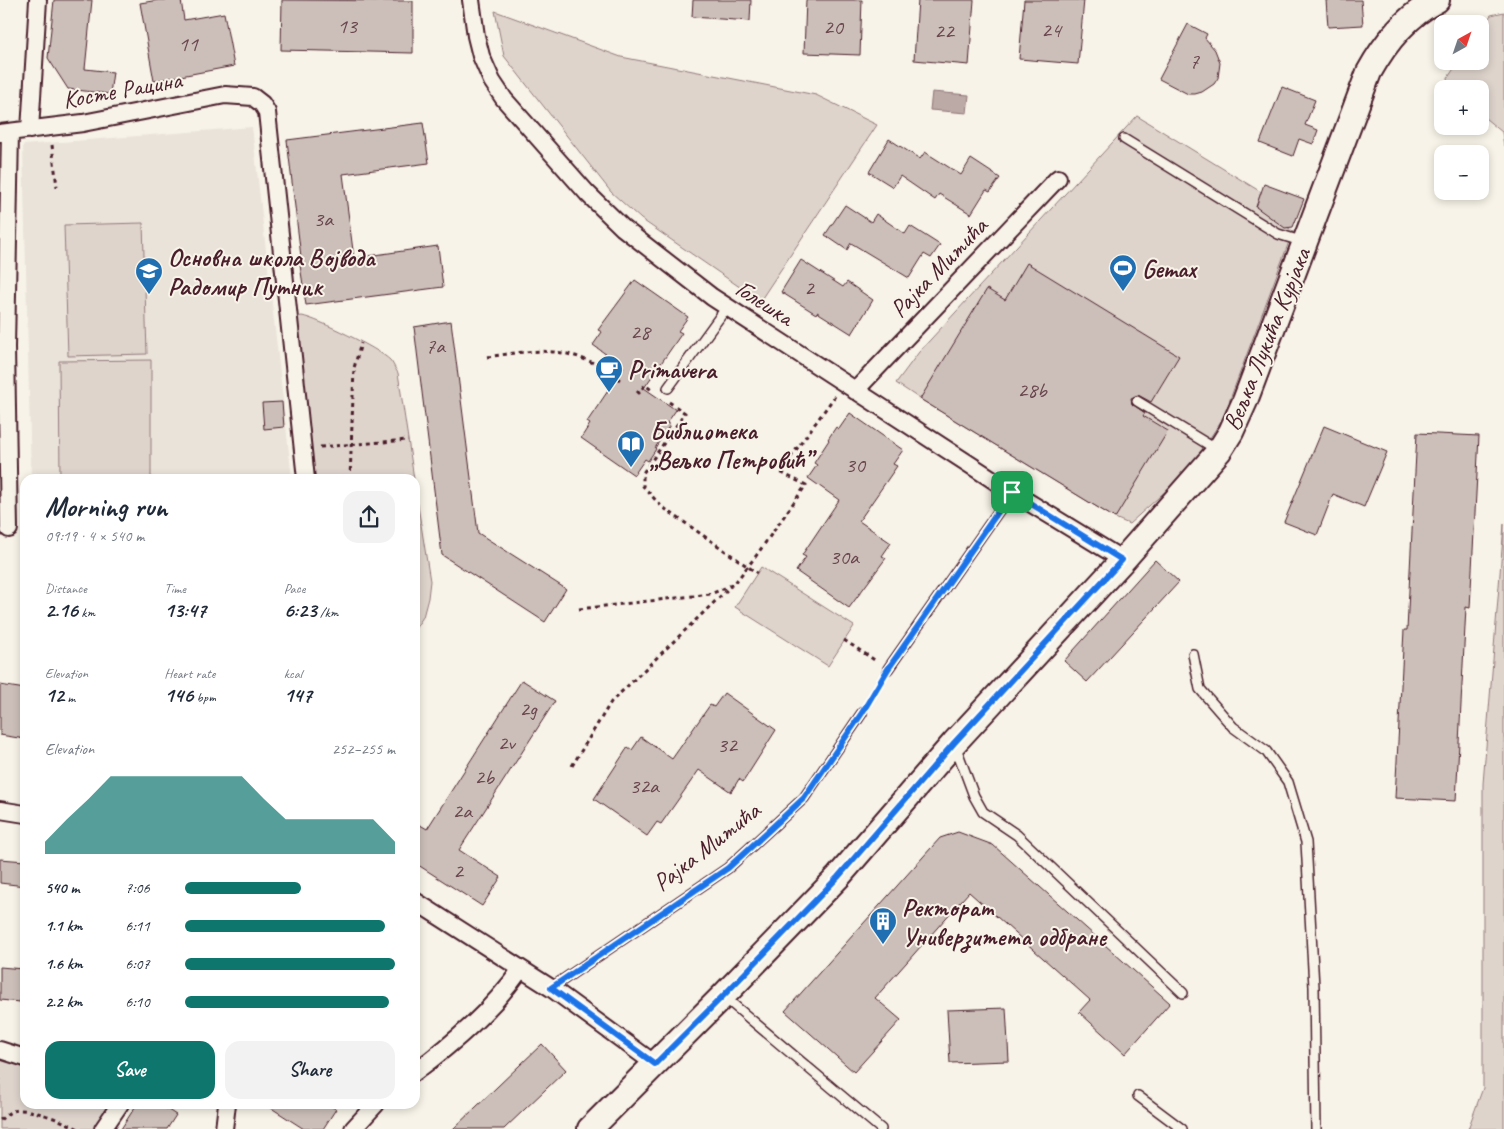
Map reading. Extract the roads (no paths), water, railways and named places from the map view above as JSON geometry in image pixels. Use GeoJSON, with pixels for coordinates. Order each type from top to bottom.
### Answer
{"type":"FeatureCollection","features":[{"type":"Feature","properties":{"kind":"street"},"geometry":{"type":"LineString","coordinates":[[30,130],[38,0]]}},
{"type":"Feature","properties":{"kind":"street","name":"Голешка"},"geometry":{"type":"LineString","coordinates":[[471,0],[481,56],[492,81],[504,100],[607,214],[650,251],[727,307],[849,387],[1122,560]]}},
{"type":"Feature","properties":{"kind":"street","name":"Вељка Лукића Курјака"},"geometry":{"type":"LineString","coordinates":[[590,1129],[723,996],[838,877],[954,743],[1219,451],[1231,432],[1245,401],[1333,164],[1372,66],[1391,38],[1414,15],[1437,0]]}},
{"type":"Feature","properties":{"kind":"street","name":"Косте Рацина"},"geometry":{"type":"LineString","coordinates":[[5,132],[83,123],[224,95],[253,97],[262,104],[267,112],[306,474]]}},
{"type":"Feature","properties":{"kind":"street"},"geometry":{"type":"LineString","coordinates":[[5,132],[3,347],[9,529]]}},
{"type":"Feature","properties":{"kind":"street","name":"Рајка Митића"},"geometry":{"type":"LineString","coordinates":[[849,387],[1058,178]]}},
{"type":"Feature","properties":{"kind":"street"},"geometry":{"type":"LineString","coordinates":[[0,810],[20,813]]}},
{"type":"Feature","properties":{"kind":"street"},"geometry":{"type":"LineString","coordinates":[[420,904],[551,988],[655,1064]]}},
{"type":"Feature","properties":{"kind":"street"},"geometry":{"type":"LineString","coordinates":[[420,1068],[483,1016],[505,992],[521,969]]}},
{"type":"Feature","properties":{"kind":"street"},"geometry":{"type":"LineString","coordinates":[[0,1050],[20,1056]]}},
{"type":"Feature","properties":{"kind":"street"},"geometry":{"type":"LineString","coordinates":[[103,1129],[117,1109]]}},
{"type":"Feature","properties":{"kind":"street"},"geometry":{"type":"LineString","coordinates":[[224,1129],[226,1109]]}},
{"type":"Feature","properties":{"kind":"street"},"geometry":{"type":"LineString","coordinates":[[353,1129],[371,1109]]}},
{"type":"Feature","properties":{"kind":"lane"},"geometry":{"type":"LineString","coordinates":[[1124,139],[1278,234],[1304,242]]}},
{"type":"Feature","properties":{"kind":"lane"},"geometry":{"type":"LineString","coordinates":[[668,388],[727,307]]}},
{"type":"Feature","properties":{"kind":"lane"},"geometry":{"type":"LineString","coordinates":[[1137,401],[1219,451]]}},
{"type":"Feature","properties":{"kind":"lane"},"geometry":{"type":"LineString","coordinates":[[888,669],[1012,492]]}},
{"type":"Feature","properties":{"kind":"lane"},"geometry":{"type":"LineString","coordinates":[[1193,654],[1200,690],[1233,727],[1266,751],[1288,782],[1306,842],[1314,987],[1316,1129]]}},
{"type":"Feature","properties":{"kind":"lane","name":"Рајка Митића"},"geometry":{"type":"LineString","coordinates":[[551,988],[728,868],[804,798],[862,713]]}},
{"type":"Feature","properties":{"kind":"lane"},"geometry":{"type":"LineString","coordinates":[[954,743],[974,796],[983,812],[1017,835],[1183,993]]}},
{"type":"Feature","properties":{"kind":"lane"},"geometry":{"type":"LineString","coordinates":[[723,996],[881,1129]]}},
{"type":"Feature","properties":{"kind":"lane"},"geometry":{"type":"LineString","coordinates":[[1138,1096],[1182,1129]]}},
{"type":"Feature","properties":{"kind":"place","name":"Gemax"},"geometry":{"type":"Point","coordinates":[1123,292]}},
{"type":"Feature","properties":{"kind":"place","name":"Основна школа Војвода Радомир Путник"},"geometry":{"type":"Point","coordinates":[149,295]}},
{"type":"Feature","properties":{"kind":"place","name":"Primavera"},"geometry":{"type":"Point","coordinates":[609,393]}},
{"type":"Feature","properties":{"kind":"place","name":"Библиотека „Вељко Петровић”"},"geometry":{"type":"Point","coordinates":[631,468]}},
{"type":"Feature","properties":{"kind":"place","name":"Ректорат Универзитета одбране"},"geometry":{"type":"Point","coordinates":[883,945]}}]}
